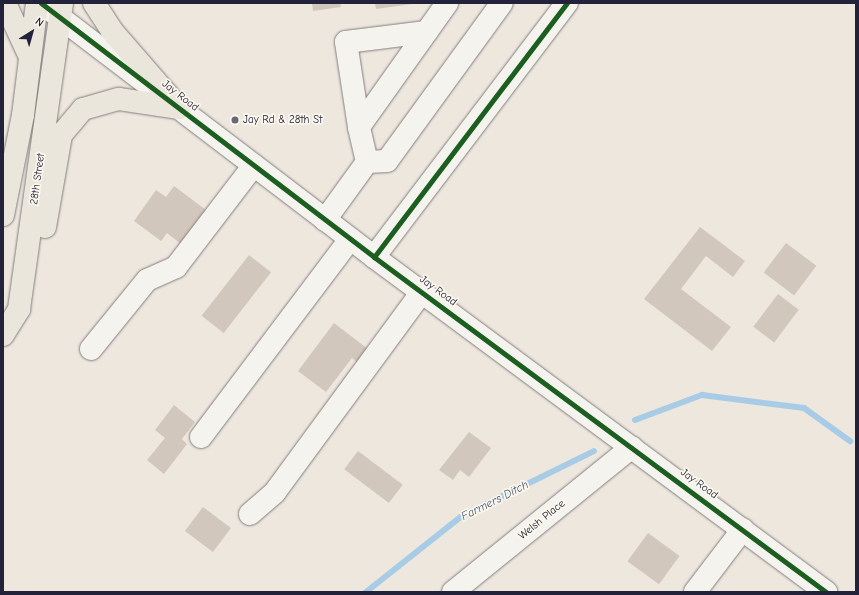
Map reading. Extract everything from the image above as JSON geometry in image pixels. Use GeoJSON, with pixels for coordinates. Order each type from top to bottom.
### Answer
{"type":"FeatureCollection","features":[{"type":"Feature","properties":{"kind":"highway"},"geometry":{"type":"LineString","coordinates":[[5,3],[30,57]]}},
{"type":"Feature","properties":{"kind":"highway"},"geometry":{"type":"LineString","coordinates":[[3,215],[23,115],[37,3]]}},
{"type":"Feature","properties":{"kind":"highway"},"geometry":{"type":"LineString","coordinates":[[94,3],[112,32],[179,108]]}},
{"type":"Feature","properties":{"kind":"highway","name":"28th Street"},"geometry":{"type":"LineString","coordinates":[[3,336],[19,309],[61,10]]}},
{"type":"Feature","properties":{"kind":"highway"},"geometry":{"type":"LineString","coordinates":[[19,309],[38,271],[61,135],[74,118],[83,109],[118,99],[179,108]]}},
{"type":"Feature","properties":{"kind":"street","name":"Jay Road"},"geometry":{"type":"LineString","coordinates":[[41,3],[61,10],[179,108],[325,220],[826,592]]}},
{"type":"Feature","properties":{"kind":"street"},"geometry":{"type":"LineString","coordinates":[[359,127],[447,3]]}},
{"type":"Feature","properties":{"kind":"street"},"geometry":{"type":"LineString","coordinates":[[367,162],[387,161],[502,3]]}},
{"type":"Feature","properties":{"kind":"street"},"geometry":{"type":"LineString","coordinates":[[374,257],[567,3]]}},
{"type":"Feature","properties":{"kind":"street"},"geometry":{"type":"LineString","coordinates":[[325,220],[367,162],[359,127],[346,42],[426,32]]}},
{"type":"Feature","properties":{"kind":"street"},"geometry":{"type":"LineString","coordinates":[[91,349],[146,280],[176,267],[254,165]]}},
{"type":"Feature","properties":{"kind":"street"},"geometry":{"type":"LineString","coordinates":[[201,437],[350,239]]}},
{"type":"Feature","properties":{"kind":"street"},"geometry":{"type":"LineString","coordinates":[[250,514],[275,492],[422,292]]}},
{"type":"Feature","properties":{"kind":"street","name":"Welsh Place"},"geometry":{"type":"LineString","coordinates":[[453,592],[632,447]]}},
{"type":"Feature","properties":{"kind":"street"},"geometry":{"type":"LineString","coordinates":[[695,592],[743,529]]}},
{"type":"Feature","properties":{"kind":"building"},"geometry":{"type":"Polygon","coordinates":[[[312,3],[340,3],[341,7],[313,11],[312,3]]]}},
{"type":"Feature","properties":{"kind":"building"},"geometry":{"type":"Polygon","coordinates":[[[375,3],[412,3],[412,4],[376,9],[375,3]]]}},
{"type":"Feature","properties":{"kind":"building"},"geometry":{"type":"Polygon","coordinates":[[[174,186],[206,210],[181,244],[167,233],[161,241],[134,221],[156,190],[166,197],[174,186]]]}},
{"type":"Feature","properties":{"kind":"building"},"geometry":{"type":"Polygon","coordinates":[[[700,227],[745,261],[733,277],[706,256],[681,289],[731,327],[712,351],[644,299],[700,227]]]}},
{"type":"Feature","properties":{"kind":"building"},"geometry":{"type":"Polygon","coordinates":[[[786,243],[816,266],[794,295],[764,273],[786,243]]]}},
{"type":"Feature","properties":{"kind":"building"},"geometry":{"type":"Polygon","coordinates":[[[249,255],[271,272],[224,333],[202,316],[249,255]]]}},
{"type":"Feature","properties":{"kind":"building"},"geometry":{"type":"Polygon","coordinates":[[[778,294],[799,310],[774,342],[753,327],[778,294]]]}},
{"type":"Feature","properties":{"kind":"building"},"geometry":{"type":"Polygon","coordinates":[[[334,323],[368,349],[358,363],[352,358],[326,392],[298,371],[334,323]]]}},
{"type":"Feature","properties":{"kind":"building"},"geometry":{"type":"Polygon","coordinates":[[[174,405],[195,422],[182,439],[187,444],[164,474],[147,460],[165,438],[155,430],[174,405]]]}},
{"type":"Feature","properties":{"kind":"building"},"geometry":{"type":"Polygon","coordinates":[[[469,432],[491,448],[469,477],[460,470],[453,480],[439,470],[469,432]]]}},
{"type":"Feature","properties":{"kind":"building"},"geometry":{"type":"Polygon","coordinates":[[[358,451],[403,485],[389,503],[344,469],[358,451]]]}},
{"type":"Feature","properties":{"kind":"building"},"geometry":{"type":"Polygon","coordinates":[[[203,507],[231,528],[213,552],[185,531],[203,507]]]}},
{"type":"Feature","properties":{"kind":"building"},"geometry":{"type":"Polygon","coordinates":[[[648,533],[680,556],[659,584],[627,561],[648,533]]]}},
{"type":"Feature","properties":{"kind":"waterway","name":"Farmers Ditch"},"geometry":{"type":"LineString","coordinates":[[635,420],[702,395],[804,408],[850,441]]}},
{"type":"Feature","properties":{"kind":"waterway","name":"Farmers Ditch"},"geometry":{"type":"LineString","coordinates":[[366,592],[462,516],[594,451]]}},
{"type":"Feature","properties":{"kind":"cycle path"},"geometry":{"type":"LineString","coordinates":[[41,3],[374,257],[826,592]]}},
{"type":"Feature","properties":{"kind":"cycle path"},"geometry":{"type":"LineString","coordinates":[[374,257],[567,3]]}},
{"type":"Feature","properties":{"kind":"place","name":"Jay Rd & 28th St"},"geometry":{"type":"Point","coordinates":[235,120]}}]}
